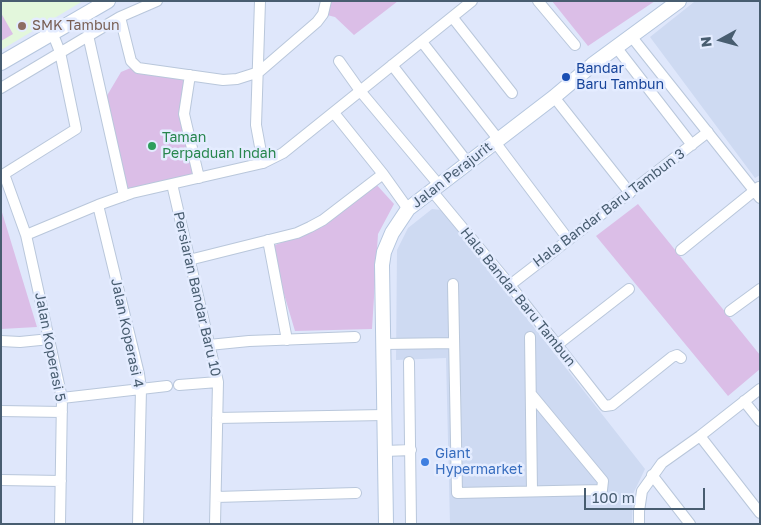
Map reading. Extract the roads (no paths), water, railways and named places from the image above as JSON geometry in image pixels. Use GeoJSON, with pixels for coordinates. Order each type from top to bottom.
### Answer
{"type":"FeatureCollection","features":[{"type":"Feature","properties":{"kind":"street"},"geometry":{"type":"LineString","coordinates":[[1,88],[120,17],[157,1]]}},
{"type":"Feature","properties":{"kind":"street"},"geometry":{"type":"LineString","coordinates":[[260,1],[256,126],[263,163]]}},
{"type":"Feature","properties":{"kind":"street"},"geometry":{"type":"LineString","coordinates":[[120,17],[131,61],[138,68],[223,80],[248,77],[259,72],[317,22],[323,14],[326,1]]}},
{"type":"Feature","properties":{"kind":"street"},"geometry":{"type":"LineString","coordinates":[[26,235],[124,196],[263,163],[283,153],[472,1]]}},
{"type":"Feature","properties":{"kind":"street"},"geometry":{"type":"LineString","coordinates":[[538,1],[575,45]]}},
{"type":"Feature","properties":{"kind":"street","name":"Jalan Perajurit"},"geometry":{"type":"LineString","coordinates":[[386,524],[382,265],[384,252],[392,233],[408,209],[616,47],[679,1]]}},
{"type":"Feature","properties":{"kind":"street"},"geometry":{"type":"LineString","coordinates":[[1,63],[104,2]]}},
{"type":"Feature","properties":{"kind":"street"},"geometry":{"type":"LineString","coordinates":[[453,18],[512,93]]}},
{"type":"Feature","properties":{"kind":"street"},"geometry":{"type":"LineString","coordinates":[[3,175],[76,129],[60,52],[52,32]]}},
{"type":"Feature","properties":{"kind":"street"},"geometry":{"type":"LineString","coordinates":[[88,36],[124,196]]}},
{"type":"Feature","properties":{"kind":"street"},"geometry":{"type":"LineString","coordinates":[[631,36],[758,192],[681,250]]}},
{"type":"Feature","properties":{"kind":"street"},"geometry":{"type":"LineString","coordinates":[[422,42],[568,239]]}},
{"type":"Feature","properties":{"kind":"street"},"geometry":{"type":"LineString","coordinates":[[616,47],[692,144]]}},
{"type":"Feature","properties":{"kind":"street","name":"Hala Bandar Baru Tambun"},"geometry":{"type":"LineString","coordinates":[[339,62],[603,404],[607,406],[612,405],[672,356],[677,355],[681,358]]}},
{"type":"Feature","properties":{"kind":"street"},"geometry":{"type":"LineString","coordinates":[[392,65],[468,163]]}},
{"type":"Feature","properties":{"kind":"street"},"geometry":{"type":"LineString","coordinates":[[190,75],[184,114],[199,178]]}},
{"type":"Feature","properties":{"kind":"street"},"geometry":{"type":"LineString","coordinates":[[554,97],[630,193]]}},
{"type":"Feature","properties":{"kind":"street"},"geometry":{"type":"LineString","coordinates":[[334,113],[383,174],[408,209]]}},
{"type":"Feature","properties":{"kind":"street","name":"Hala Bandar Baru Tambun 3"},"geometry":{"type":"LineString","coordinates":[[510,285],[708,132]]}},
{"type":"Feature","properties":{"kind":"street"},"geometry":{"type":"LineString","coordinates":[[189,260],[296,233],[310,227],[323,220],[383,174]]}},
{"type":"Feature","properties":{"kind":"street","name":"Jalan Koperasi 5"},"geometry":{"type":"LineString","coordinates":[[3,175],[26,235],[62,398],[60,524]]}},
{"type":"Feature","properties":{"kind":"street","name":"Persiaran Bandar Baru 10"},"geometry":{"type":"LineString","coordinates":[[172,184],[218,382],[215,524]]}},
{"type":"Feature","properties":{"kind":"street","name":"Jalan Koperasi 4"},"geometry":{"type":"LineString","coordinates":[[98,205],[139,374],[138,524]]}},
{"type":"Feature","properties":{"kind":"street"},"geometry":{"type":"LineString","coordinates":[[268,240],[288,340]]}},
{"type":"Feature","properties":{"kind":"street"},"geometry":{"type":"LineString","coordinates":[[453,284],[457,493],[602,490],[603,481],[531,394]]}},
{"type":"Feature","properties":{"kind":"street"},"geometry":{"type":"LineString","coordinates":[[557,345],[629,289]]}},
{"type":"Feature","properties":{"kind":"street"},"geometry":{"type":"LineString","coordinates":[[730,311],[760,289]]}},
{"type":"Feature","properties":{"kind":"street"},"geometry":{"type":"LineString","coordinates":[[209,345],[355,337]]}},
{"type":"Feature","properties":{"kind":"street"},"geometry":{"type":"LineString","coordinates":[[530,337],[532,491]]}},
{"type":"Feature","properties":{"kind":"street"},"geometry":{"type":"LineString","coordinates":[[1,341],[50,339]]}},
{"type":"Feature","properties":{"kind":"street"},"geometry":{"type":"LineString","coordinates":[[384,344],[454,343]]}},
{"type":"Feature","properties":{"kind":"street"},"geometry":{"type":"LineString","coordinates":[[409,362],[411,524]]}},
{"type":"Feature","properties":{"kind":"street"},"geometry":{"type":"LineString","coordinates":[[179,385],[218,382]]}},
{"type":"Feature","properties":{"kind":"street"},"geometry":{"type":"LineString","coordinates":[[62,398],[167,386]]}},
{"type":"Feature","properties":{"kind":"street"},"geometry":{"type":"LineString","coordinates":[[639,524],[642,492],[652,474],[662,463],[760,389]]}},
{"type":"Feature","properties":{"kind":"street"},"geometry":{"type":"LineString","coordinates":[[744,401],[760,421]]}},
{"type":"Feature","properties":{"kind":"street"},"geometry":{"type":"LineString","coordinates":[[1,411],[62,412]]}},
{"type":"Feature","properties":{"kind":"street"},"geometry":{"type":"LineString","coordinates":[[217,418],[384,416]]}},
{"type":"Feature","properties":{"kind":"street"},"geometry":{"type":"LineString","coordinates":[[700,436],[760,513]]}},
{"type":"Feature","properties":{"kind":"street"},"geometry":{"type":"LineString","coordinates":[[385,451],[410,450]]}},
{"type":"Feature","properties":{"kind":"street"},"geometry":{"type":"LineString","coordinates":[[652,474],[690,524]]}},
{"type":"Feature","properties":{"kind":"street"},"geometry":{"type":"LineString","coordinates":[[1,480],[61,481]]}},
{"type":"Feature","properties":{"kind":"street"},"geometry":{"type":"LineString","coordinates":[[216,497],[356,493]]}},
{"type":"Feature","properties":{"kind":"place","name":"SMK Tambun"},"geometry":{"type":"Point","coordinates":[22,26]}},
{"type":"Feature","properties":{"kind":"place","name":"Bandar Baru Tambun"},"geometry":{"type":"Point","coordinates":[566,77]}},
{"type":"Feature","properties":{"kind":"place","name":"Taman Perpaduan Indah"},"geometry":{"type":"Point","coordinates":[152,146]}},
{"type":"Feature","properties":{"kind":"place","name":"Giant Hypermarket"},"geometry":{"type":"Point","coordinates":[425,462]}}]}
